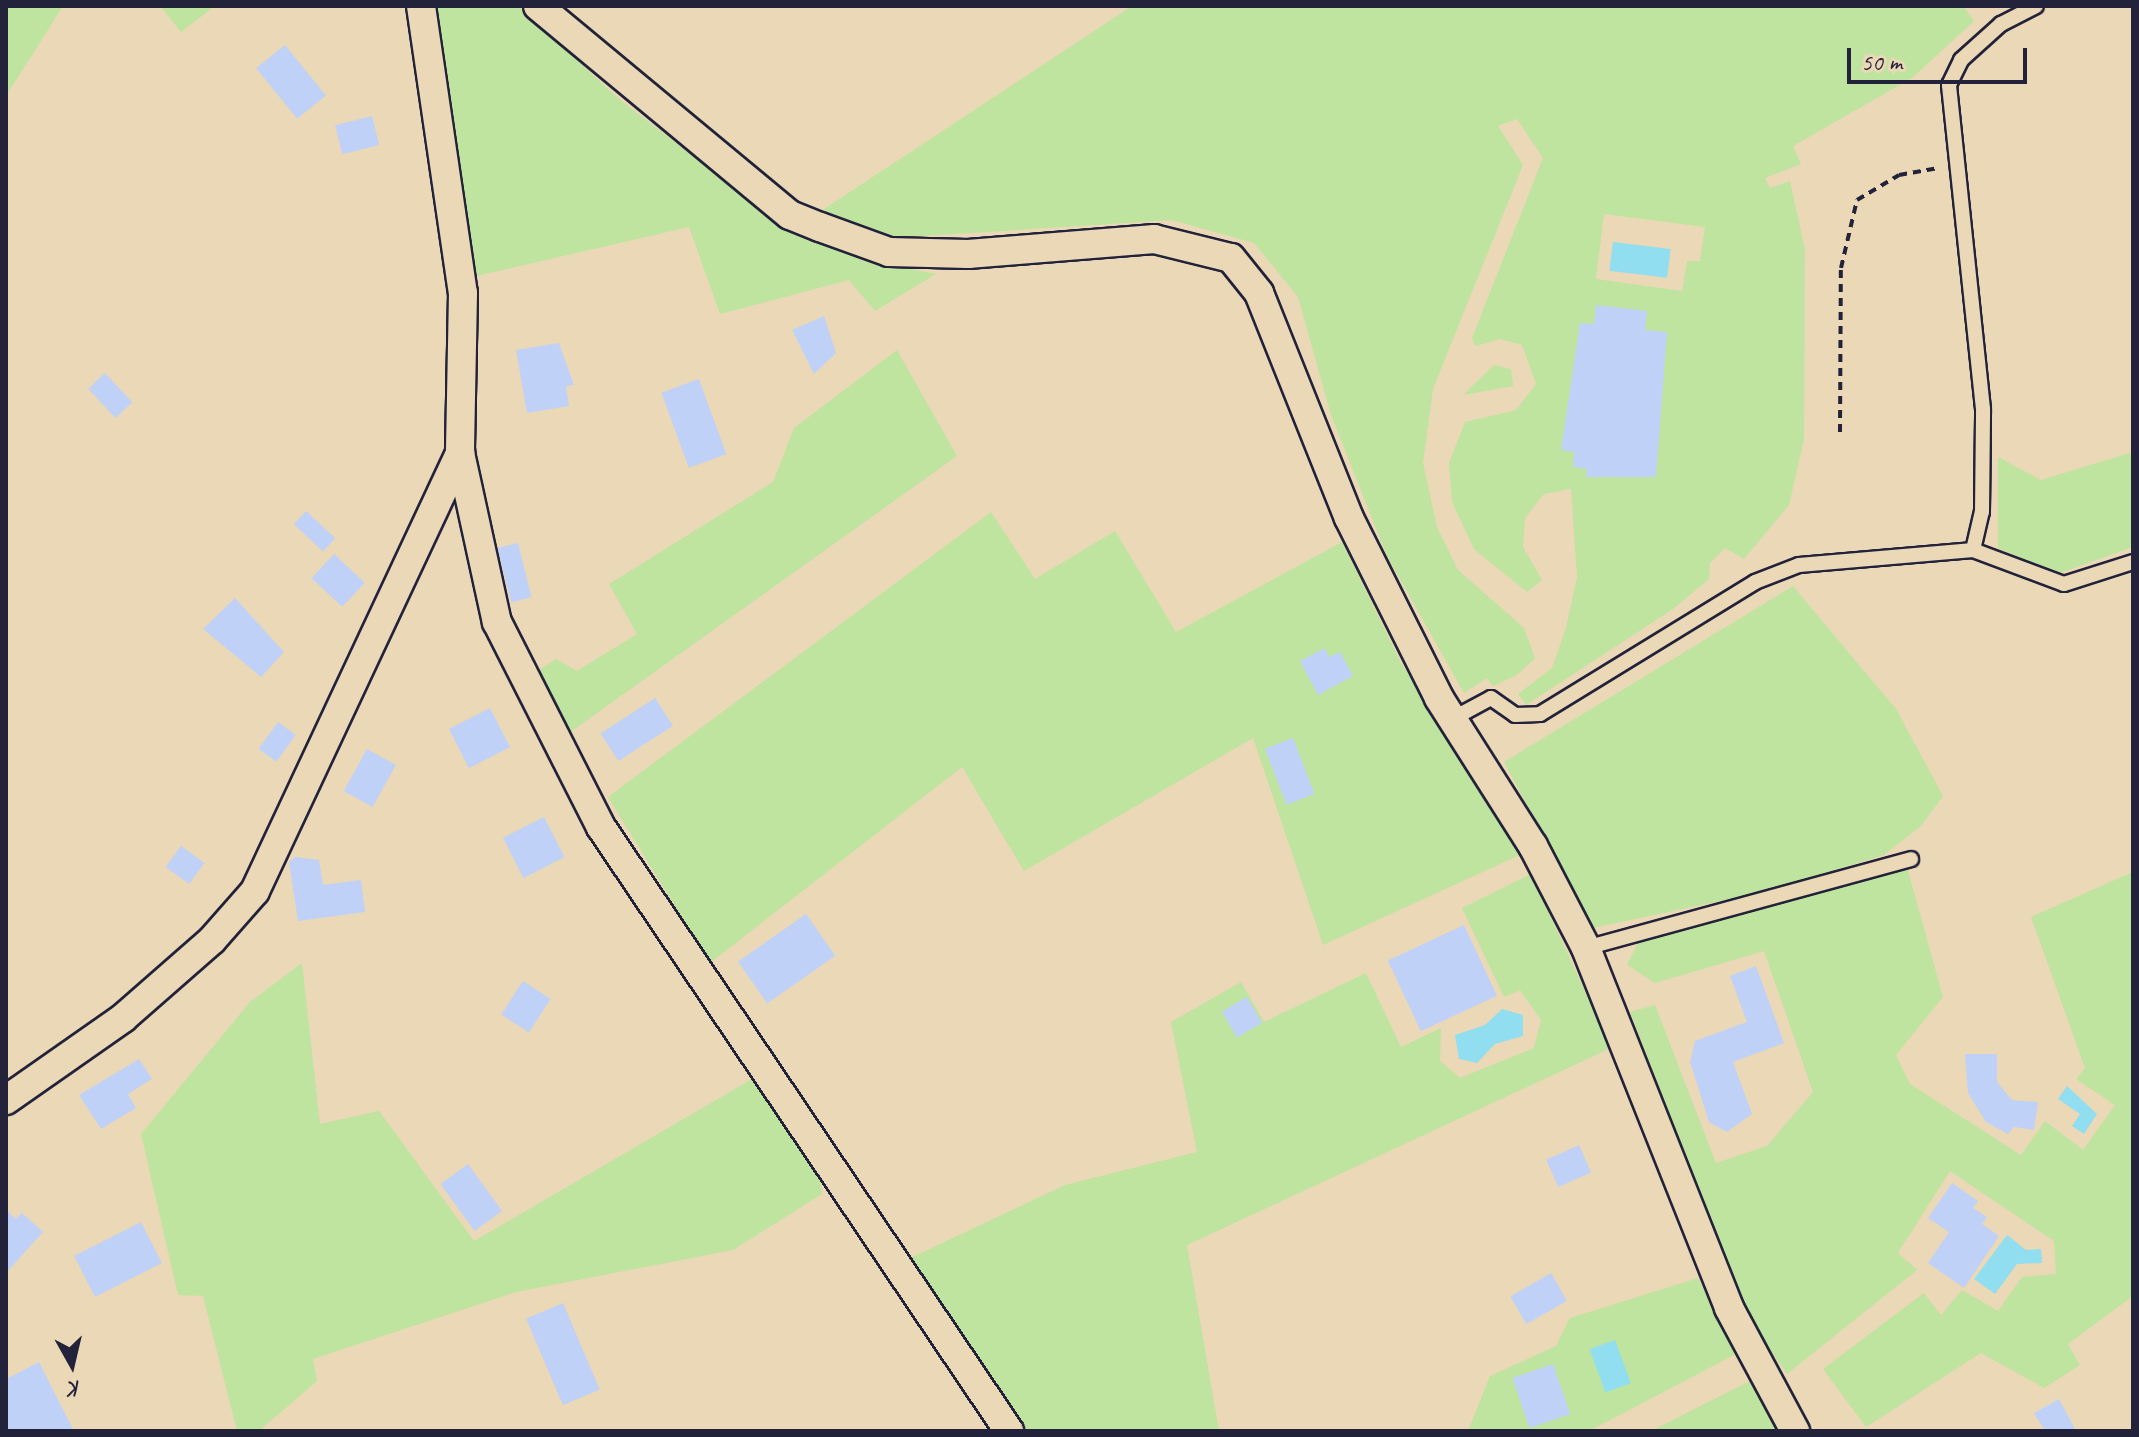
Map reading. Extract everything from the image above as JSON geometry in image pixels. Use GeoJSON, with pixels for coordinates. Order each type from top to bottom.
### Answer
{"type":"FeatureCollection","features":[{"type":"Feature","properties":{"kind":"street"},"geometry":{"type":"LineString","coordinates":[[421,6],[463,293],[460,453],[497,622],[601,827],[1009,1431]]}},
{"type":"Feature","properties":{"kind":"street"},"geometry":{"type":"LineString","coordinates":[[538,6],[790,215],[889,252],[968,254],[1154,239],[1231,258],[1259,293],[1349,518],[1452,719],[1533,846],[1586,948],[1729,1308],[1795,1431]]}},
{"type":"Feature","properties":{"kind":"street"},"geometry":{"type":"LineString","coordinates":[[6,1100],[123,1018],[212,940],[255,891],[460,453]]}},
{"type":"Feature","properties":{"kind":"lane"},"geometry":{"type":"LineString","coordinates":[[1973,550],[1982,512],[1983,409],[1949,85],[1961,60],[2001,24],[2036,6]]}},
{"type":"Feature","properties":{"kind":"lane"},"geometry":{"type":"LineString","coordinates":[[1452,719],[1491,698],[1515,715],[1540,714],[1755,582],[1799,565],[1973,550],[2064,584],[2133,562]]}},
{"type":"Feature","properties":{"kind":"lane"},"geometry":{"type":"LineString","coordinates":[[1586,948],[1911,859]]}},
{"type":"Feature","properties":{"kind":"path"},"geometry":{"type":"LineString","coordinates":[[1840,432],[1841,268],[1857,200],[1899,175],[1956,164]]}},
{"type":"Feature","properties":{"kind":"green space"},"geometry":{"type":"Polygon","coordinates":[[[6,6],[63,6],[6,96],[6,6]]]}},
{"type":"Feature","properties":{"kind":"green space"},"geometry":{"type":"Polygon","coordinates":[[[160,6],[215,6],[181,32],[160,6]]]}},
{"type":"Feature","properties":{"kind":"green space"},"geometry":{"type":"Polygon","coordinates":[[[434,6],[518,6],[619,99],[781,224],[881,263],[936,274],[875,311],[849,280],[720,314],[689,227],[472,277],[434,6]]]}},
{"type":"Feature","properties":{"kind":"green space"},"geometry":{"type":"Polygon","coordinates":[[[1132,6],[1963,6],[1974,21],[1912,78],[1793,146],[1801,164],[1765,178],[1770,188],[1790,181],[1805,250],[1804,439],[1789,505],[1744,559],[1725,548],[1710,563],[1709,579],[1673,609],[1526,705],[1518,694],[1552,668],[1566,628],[1577,577],[1571,489],[1544,494],[1525,518],[1523,547],[1542,580],[1527,592],[1474,549],[1452,502],[1449,463],[1465,422],[1516,410],[1536,384],[1522,345],[1500,339],[1475,346],[1472,338],[1543,158],[1517,119],[1498,126],[1523,165],[1433,389],[1423,463],[1437,527],[1458,570],[1524,628],[1535,658],[1517,675],[1493,686],[1487,678],[1464,693],[1387,556],[1331,415],[1298,297],[1254,243],[1172,220],[893,238],[818,213],[1132,6]],[[1604,214],[1596,279],[1682,291],[1687,261],[1700,261],[1705,227],[1604,214]]]}},
{"type":"Feature","properties":{"kind":"green space"},"geometry":{"type":"Polygon","coordinates":[[[897,350],[957,456],[569,733],[536,672],[556,659],[577,671],[637,634],[609,584],[773,482],[794,428],[897,350]]]}},
{"type":"Feature","properties":{"kind":"green space"},"geometry":{"type":"Polygon","coordinates":[[[1494,365],[1511,369],[1513,386],[1463,395],[1494,365]]]}},
{"type":"Feature","properties":{"kind":"green space"},"geometry":{"type":"Polygon","coordinates":[[[2133,452],[2133,547],[2057,574],[1998,548],[1998,457],[2041,480],[2133,452]]]}},
{"type":"Feature","properties":{"kind":"green space"},"geometry":{"type":"Polygon","coordinates":[[[991,512],[1035,579],[1115,531],[1176,632],[1342,542],[1400,661],[1522,854],[1323,945],[1253,738],[1024,871],[962,767],[710,963],[608,797],[991,512]]]}},
{"type":"Feature","properties":{"kind":"green space"},"geometry":{"type":"Polygon","coordinates":[[[1793,586],[1896,709],[1943,796],[1921,826],[1884,855],[1754,894],[1592,928],[1504,762],[1793,586]]]}},
{"type":"Feature","properties":{"kind":"green space"},"geometry":{"type":"Polygon","coordinates":[[[1907,867],[1943,997],[1896,1055],[1910,1084],[2021,1155],[2045,1121],[2083,1150],[2115,1105],[2076,1079],[2085,1068],[2031,917],[2133,872],[2133,1296],[2068,1344],[2080,1365],[2044,1388],[1981,1353],[1866,1427],[1823,1369],[1924,1293],[1941,1315],[1962,1290],[1998,1311],[2022,1277],[2056,1274],[2054,1241],[1950,1171],[1898,1253],[1917,1270],[1787,1374],[1748,1318],[1630,1012],[1655,1005],[1716,1163],[1767,1146],[1813,1092],[1764,951],[1655,983],[1627,965],[1638,943],[1907,867]]]}},
{"type":"Feature","properties":{"kind":"green space"},"geometry":{"type":"Polygon","coordinates":[[[1531,874],[1611,1048],[1187,1245],[1219,1431],[1024,1431],[904,1261],[1065,1185],[1197,1152],[1171,1022],[1241,982],[1264,1022],[1366,973],[1401,1047],[1441,1028],[1440,1061],[1460,1078],[1534,1048],[1541,1020],[1520,990],[1504,997],[1462,908],[1531,874]]]}},
{"type":"Feature","properties":{"kind":"green space"},"geometry":{"type":"Polygon","coordinates":[[[302,963],[320,1124],[379,1111],[474,1241],[752,1079],[819,1171],[822,1194],[733,1250],[516,1292],[313,1359],[317,1381],[259,1431],[237,1431],[203,1296],[178,1295],[141,1134],[250,1002],[302,963]]]}},
{"type":"Feature","properties":{"kind":"green space"},"geometry":{"type":"Polygon","coordinates":[[[1698,1278],[1736,1354],[1589,1431],[1468,1431],[1490,1376],[1556,1346],[1570,1318],[1698,1278]]]}},
{"type":"Feature","properties":{"kind":"green space"},"geometry":{"type":"Polygon","coordinates":[[[1752,1380],[1779,1431],[1651,1431],[1752,1380]]]}},
{"type":"Feature","properties":{"kind":"water"},"geometry":{"type":"Polygon","coordinates":[[[1613,242],[1671,249],[1667,278],[1609,271],[1613,242]]]}},
{"type":"Feature","properties":{"kind":"water"},"geometry":{"type":"Polygon","coordinates":[[[1502,1009],[1523,1015],[1523,1036],[1495,1044],[1477,1063],[1459,1059],[1455,1035],[1485,1025],[1502,1009]]]}},
{"type":"Feature","properties":{"kind":"water"},"geometry":{"type":"Polygon","coordinates":[[[2067,1086],[2097,1114],[2084,1134],[2072,1126],[2080,1114],[2058,1099],[2067,1086]]]}},
{"type":"Feature","properties":{"kind":"water"},"geometry":{"type":"Polygon","coordinates":[[[2007,1235],[2026,1250],[2041,1249],[2042,1263],[2017,1264],[1995,1294],[1974,1279],[2007,1235]]]}},
{"type":"Feature","properties":{"kind":"water"},"geometry":{"type":"Polygon","coordinates":[[[1615,1340],[1631,1383],[1605,1392],[1590,1349],[1615,1340]]]}},
{"type":"Feature","properties":{"kind":"building"},"geometry":{"type":"Polygon","coordinates":[[[285,45],[326,96],[297,119],[256,68],[285,45]]]}},
{"type":"Feature","properties":{"kind":"building"},"geometry":{"type":"Polygon","coordinates":[[[372,116],[379,145],[342,154],[335,125],[372,116]]]}},
{"type":"Feature","properties":{"kind":"building"},"geometry":{"type":"Polygon","coordinates":[[[1596,305],[1647,311],[1645,330],[1667,332],[1656,477],[1586,477],[1587,469],[1573,467],[1574,452],[1561,450],[1580,323],[1594,324],[1596,305]]]}},
{"type":"Feature","properties":{"kind":"building"},"geometry":{"type":"Polygon","coordinates":[[[824,316],[836,353],[814,374],[792,330],[824,316]]]}},
{"type":"Feature","properties":{"kind":"building"},"geometry":{"type":"Polygon","coordinates":[[[559,343],[574,385],[566,386],[569,406],[527,413],[516,350],[559,343]]]}},
{"type":"Feature","properties":{"kind":"building"},"geometry":{"type":"Polygon","coordinates":[[[105,373],[132,402],[115,418],[88,389],[105,373]]]}},
{"type":"Feature","properties":{"kind":"building"},"geometry":{"type":"Polygon","coordinates":[[[699,379],[726,454],[689,468],[661,393],[699,379]]]}},
{"type":"Feature","properties":{"kind":"building"},"geometry":{"type":"Polygon","coordinates":[[[306,511],[335,538],[323,551],[294,524],[306,511]]]}},
{"type":"Feature","properties":{"kind":"building"},"geometry":{"type":"Polygon","coordinates":[[[518,543],[532,597],[511,602],[498,548],[518,543]]]}},
{"type":"Feature","properties":{"kind":"building"},"geometry":{"type":"Polygon","coordinates":[[[334,554],[365,583],[342,607],[311,578],[334,554]]]}},
{"type":"Feature","properties":{"kind":"building"},"geometry":{"type":"Polygon","coordinates":[[[235,598],[284,652],[261,677],[203,629],[235,598]]]}},
{"type":"Feature","properties":{"kind":"building"},"geometry":{"type":"Polygon","coordinates":[[[1325,648],[1329,657],[1340,652],[1353,676],[1318,695],[1300,661],[1325,648]]]}},
{"type":"Feature","properties":{"kind":"building"},"geometry":{"type":"Polygon","coordinates":[[[655,698],[673,726],[618,761],[600,733],[655,698]]]}},
{"type":"Feature","properties":{"kind":"building"},"geometry":{"type":"Polygon","coordinates":[[[490,708],[510,747],[469,768],[449,729],[490,708]]]}},
{"type":"Feature","properties":{"kind":"building"},"geometry":{"type":"Polygon","coordinates":[[[278,722],[296,735],[276,762],[259,749],[278,722]]]}},
{"type":"Feature","properties":{"kind":"building"},"geometry":{"type":"Polygon","coordinates":[[[1293,738],[1315,794],[1286,805],[1265,749],[1293,738]]]}},
{"type":"Feature","properties":{"kind":"building"},"geometry":{"type":"Polygon","coordinates":[[[367,749],[396,765],[373,807],[344,791],[367,749]]]}},
{"type":"Feature","properties":{"kind":"building"},"geometry":{"type":"Polygon","coordinates":[[[544,817],[564,857],[523,878],[503,838],[544,817]]]}},
{"type":"Feature","properties":{"kind":"building"},"geometry":{"type":"Polygon","coordinates":[[[181,846],[204,863],[189,884],[166,867],[181,846]]]}},
{"type":"Feature","properties":{"kind":"building"},"geometry":{"type":"Polygon","coordinates":[[[295,857],[319,860],[323,885],[361,880],[365,912],[298,921],[289,862],[295,857]]]}},
{"type":"Feature","properties":{"kind":"building"},"geometry":{"type":"Polygon","coordinates":[[[806,914],[835,956],[767,1003],[738,962],[806,914]]]}},
{"type":"Feature","properties":{"kind":"building"},"geometry":{"type":"Polygon","coordinates":[[[1464,925],[1497,996],[1421,1031],[1388,960],[1464,925]]]}},
{"type":"Feature","properties":{"kind":"building"},"geometry":{"type":"Polygon","coordinates":[[[1756,966],[1784,1043],[1733,1062],[1752,1114],[1727,1132],[1709,1122],[1690,1062],[1695,1041],[1747,1022],[1730,976],[1756,966]]]}},
{"type":"Feature","properties":{"kind":"building"},"geometry":{"type":"Polygon","coordinates":[[[523,981],[551,999],[529,1033],[501,1015],[523,981]]]}},
{"type":"Feature","properties":{"kind":"building"},"geometry":{"type":"Polygon","coordinates":[[[1247,997],[1262,1023],[1237,1037],[1222,1011],[1247,997]]]}},
{"type":"Feature","properties":{"kind":"building"},"geometry":{"type":"Polygon","coordinates":[[[1965,1054],[1997,1054],[1997,1082],[2012,1100],[2038,1102],[2034,1130],[2014,1127],[2008,1134],[1986,1122],[1968,1093],[1965,1054]]]}},
{"type":"Feature","properties":{"kind":"building"},"geometry":{"type":"Polygon","coordinates":[[[139,1059],[152,1079],[128,1094],[136,1108],[101,1129],[79,1095],[139,1059]]]}},
{"type":"Feature","properties":{"kind":"building"},"geometry":{"type":"Polygon","coordinates":[[[1579,1145],[1591,1172],[1558,1187],[1546,1160],[1579,1145]]]}},
{"type":"Feature","properties":{"kind":"building"},"geometry":{"type":"Polygon","coordinates":[[[468,1164],[502,1211],[475,1231],[440,1184],[468,1164]]]}},
{"type":"Feature","properties":{"kind":"building"},"geometry":{"type":"Polygon","coordinates":[[[1952,1183],[1978,1201],[1973,1208],[1987,1217],[1982,1224],[1999,1236],[1964,1288],[1928,1263],[1949,1232],[1928,1218],[1952,1183]]]}},
{"type":"Feature","properties":{"kind":"building"},"geometry":{"type":"Polygon","coordinates":[[[6,1210],[16,1219],[22,1213],[43,1232],[6,1273],[6,1210]]]}},
{"type":"Feature","properties":{"kind":"building"},"geometry":{"type":"Polygon","coordinates":[[[141,1222],[162,1263],[95,1297],[74,1256],[141,1222]]]}},
{"type":"Feature","properties":{"kind":"building"},"geometry":{"type":"Polygon","coordinates":[[[1551,1273],[1567,1301],[1526,1324],[1510,1296],[1551,1273]]]}},
{"type":"Feature","properties":{"kind":"building"},"geometry":{"type":"Polygon","coordinates":[[[563,1303],[600,1390],[563,1405],[526,1319],[563,1303]]]}},
{"type":"Feature","properties":{"kind":"building"},"geometry":{"type":"Polygon","coordinates":[[[39,1362],[74,1431],[6,1431],[6,1379],[39,1362]]]}},
{"type":"Feature","properties":{"kind":"building"},"geometry":{"type":"Polygon","coordinates":[[[1553,1364],[1570,1414],[1530,1428],[1512,1378],[1553,1364]]]}},
{"type":"Feature","properties":{"kind":"building"},"geometry":{"type":"Polygon","coordinates":[[[2059,1399],[2076,1431],[2045,1431],[2034,1413],[2059,1399]]]}}]}
